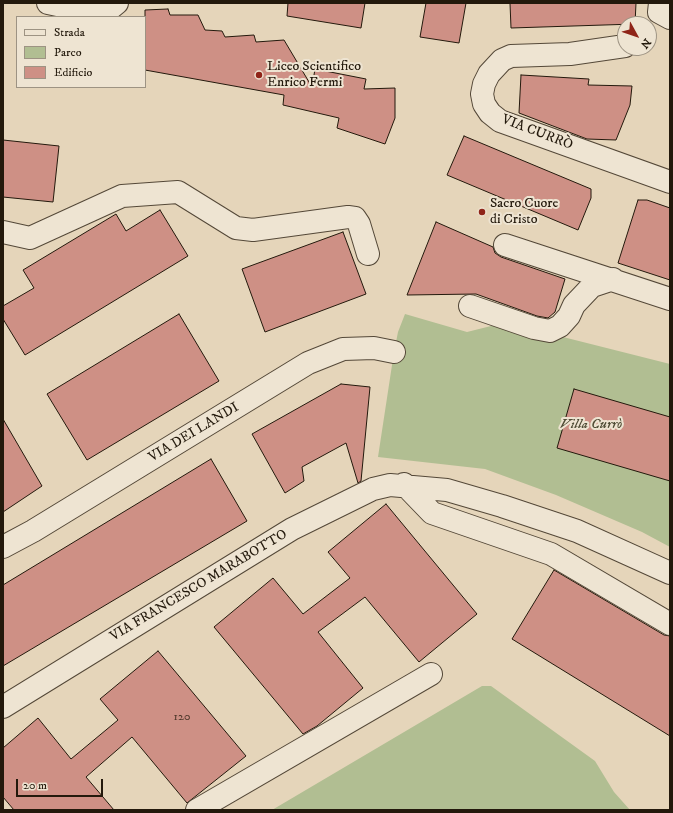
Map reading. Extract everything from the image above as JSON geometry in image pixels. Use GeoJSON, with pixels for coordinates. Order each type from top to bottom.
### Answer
{"type":"FeatureCollection","features":[{"type":"Feature","properties":{"kind":"street"},"geometry":{"type":"LineString","coordinates":[[48,3],[90,12],[106,12],[117,3]]}},
{"type":"Feature","properties":{"kind":"street","name":"VIA CURRÒ"},"geometry":{"type":"LineString","coordinates":[[617,47],[570,54],[511,56],[502,60],[484,84],[482,94],[484,104],[490,113],[500,122],[670,182]]}},
{"type":"Feature","properties":{"kind":"street"},"geometry":{"type":"LineString","coordinates":[[3,232],[30,238],[122,196],[178,192],[236,228],[253,230],[348,217],[354,218],[359,224],[368,254]]}},
{"type":"Feature","properties":{"kind":"street"},"geometry":{"type":"LineString","coordinates":[[505,245],[613,279],[670,299]]}},
{"type":"Feature","properties":{"kind":"street"},"geometry":{"type":"LineString","coordinates":[[470,306],[534,328],[550,331],[560,326],[569,316],[574,305],[592,286],[613,279]]}},
{"type":"Feature","properties":{"kind":"street","name":"VIA DEI LANDI"},"geometry":{"type":"LineString","coordinates":[[3,547],[308,363],[343,349],[374,348],[394,352]]}},
{"type":"Feature","properties":{"kind":"street"},"geometry":{"type":"LineString","coordinates":[[404,484],[432,513],[551,554],[670,624]]}},
{"type":"Feature","properties":{"kind":"street","name":"VIA FRANCESCO MARABOTTO"},"geometry":{"type":"LineString","coordinates":[[3,706],[292,529],[373,489],[390,485],[404,484],[447,490],[502,506],[577,532],[670,573]]}},
{"type":"Feature","properties":{"kind":"street"},"geometry":{"type":"LineString","coordinates":[[196,810],[431,674]]}},
{"type":"Feature","properties":{"kind":"green space","name":"Villa Currò"},"geometry":{"type":"Polygon","coordinates":[[[405,314],[467,332],[495,325],[563,337],[670,364],[670,547],[642,532],[556,495],[485,469],[378,457],[394,352],[398,332],[405,314]]]}},
{"type":"Feature","properties":{"kind":"green space"},"geometry":{"type":"Polygon","coordinates":[[[482,686],[491,686],[595,761],[614,792],[630,810],[272,810],[482,686]]]}},
{"type":"Feature","properties":{"kind":"building"},"geometry":{"type":"Polygon","coordinates":[[[288,3],[365,3],[361,28],[287,16],[288,3]]]}},
{"type":"Feature","properties":{"kind":"building"},"geometry":{"type":"Polygon","coordinates":[[[426,3],[466,3],[459,43],[420,37],[426,3]]]}},
{"type":"Feature","properties":{"kind":"building"},"geometry":{"type":"Polygon","coordinates":[[[510,3],[636,3],[635,16],[617,16],[617,25],[511,28],[510,3]]]}},
{"type":"Feature","properties":{"kind":"building","name":"Liceo Scientifico Enrico Fermi"},"geometry":{"type":"Polygon","coordinates":[[[168,9],[170,15],[198,15],[205,30],[222,31],[225,37],[254,35],[256,42],[284,40],[312,87],[315,69],[366,79],[364,89],[395,88],[395,118],[385,144],[337,128],[339,118],[283,105],[284,95],[146,70],[145,10],[168,9]]]}},
{"type":"Feature","properties":{"kind":"building"},"geometry":{"type":"Polygon","coordinates":[[[521,75],[589,79],[588,85],[632,86],[630,105],[616,140],[587,139],[519,113],[521,75]]]}},
{"type":"Feature","properties":{"kind":"building"},"geometry":{"type":"Polygon","coordinates":[[[464,136],[591,189],[591,198],[578,230],[447,175],[464,136]]]}},
{"type":"Feature","properties":{"kind":"building"},"geometry":{"type":"Polygon","coordinates":[[[3,140],[59,146],[53,202],[3,197],[3,140]]]}},
{"type":"Feature","properties":{"kind":"building"},"geometry":{"type":"Polygon","coordinates":[[[638,200],[647,200],[670,208],[670,280],[618,263],[638,200]]]}},
{"type":"Feature","properties":{"kind":"building"},"geometry":{"type":"Polygon","coordinates":[[[160,210],[188,256],[25,355],[3,319],[3,306],[34,288],[23,270],[116,214],[126,231],[160,210]]]}},
{"type":"Feature","properties":{"kind":"building"},"geometry":{"type":"Polygon","coordinates":[[[436,222],[493,247],[495,253],[501,257],[565,279],[555,312],[548,318],[537,316],[476,294],[407,295],[436,222]]]}},
{"type":"Feature","properties":{"kind":"building"},"geometry":{"type":"Polygon","coordinates":[[[343,232],[366,294],[265,332],[242,269],[343,232]]]}},
{"type":"Feature","properties":{"kind":"building"},"geometry":{"type":"Polygon","coordinates":[[[179,314],[219,381],[87,460],[47,394],[179,314]]]}},
{"type":"Feature","properties":{"kind":"building"},"geometry":{"type":"Polygon","coordinates":[[[341,384],[370,387],[361,481],[358,483],[346,443],[302,467],[304,481],[285,493],[252,434],[341,384]]]}},
{"type":"Feature","properties":{"kind":"building"},"geometry":{"type":"Polygon","coordinates":[[[574,389],[670,417],[670,481],[557,448],[574,389]]]}},
{"type":"Feature","properties":{"kind":"building"},"geometry":{"type":"Polygon","coordinates":[[[3,419],[42,486],[3,512],[3,419]]]}},
{"type":"Feature","properties":{"kind":"building"},"geometry":{"type":"Polygon","coordinates":[[[211,459],[247,521],[3,666],[3,585],[211,459]]]}},
{"type":"Feature","properties":{"kind":"building"},"geometry":{"type":"Polygon","coordinates":[[[386,504],[477,614],[419,662],[365,597],[318,632],[363,688],[317,726],[303,734],[214,627],[273,578],[303,614],[350,578],[328,552],[386,504]]]}},
{"type":"Feature","properties":{"kind":"building"},"geometry":{"type":"Polygon","coordinates":[[[554,570],[664,635],[670,636],[670,736],[512,639],[554,570]]]}},
{"type":"Feature","properties":{"kind":"building"},"geometry":{"type":"Polygon","coordinates":[[[158,651],[246,756],[187,803],[132,737],[86,777],[114,810],[14,810],[3,797],[3,748],[38,718],[71,759],[118,720],[100,699],[158,651]]]}},
{"type":"Feature","properties":{"kind":"place","name":"Liceo Scientifico Enrico Fermi"},"geometry":{"type":"Point","coordinates":[259,75]}},
{"type":"Feature","properties":{"kind":"place","name":"Sacro Cuore di Cristo"},"geometry":{"type":"Point","coordinates":[482,212]}}]}
